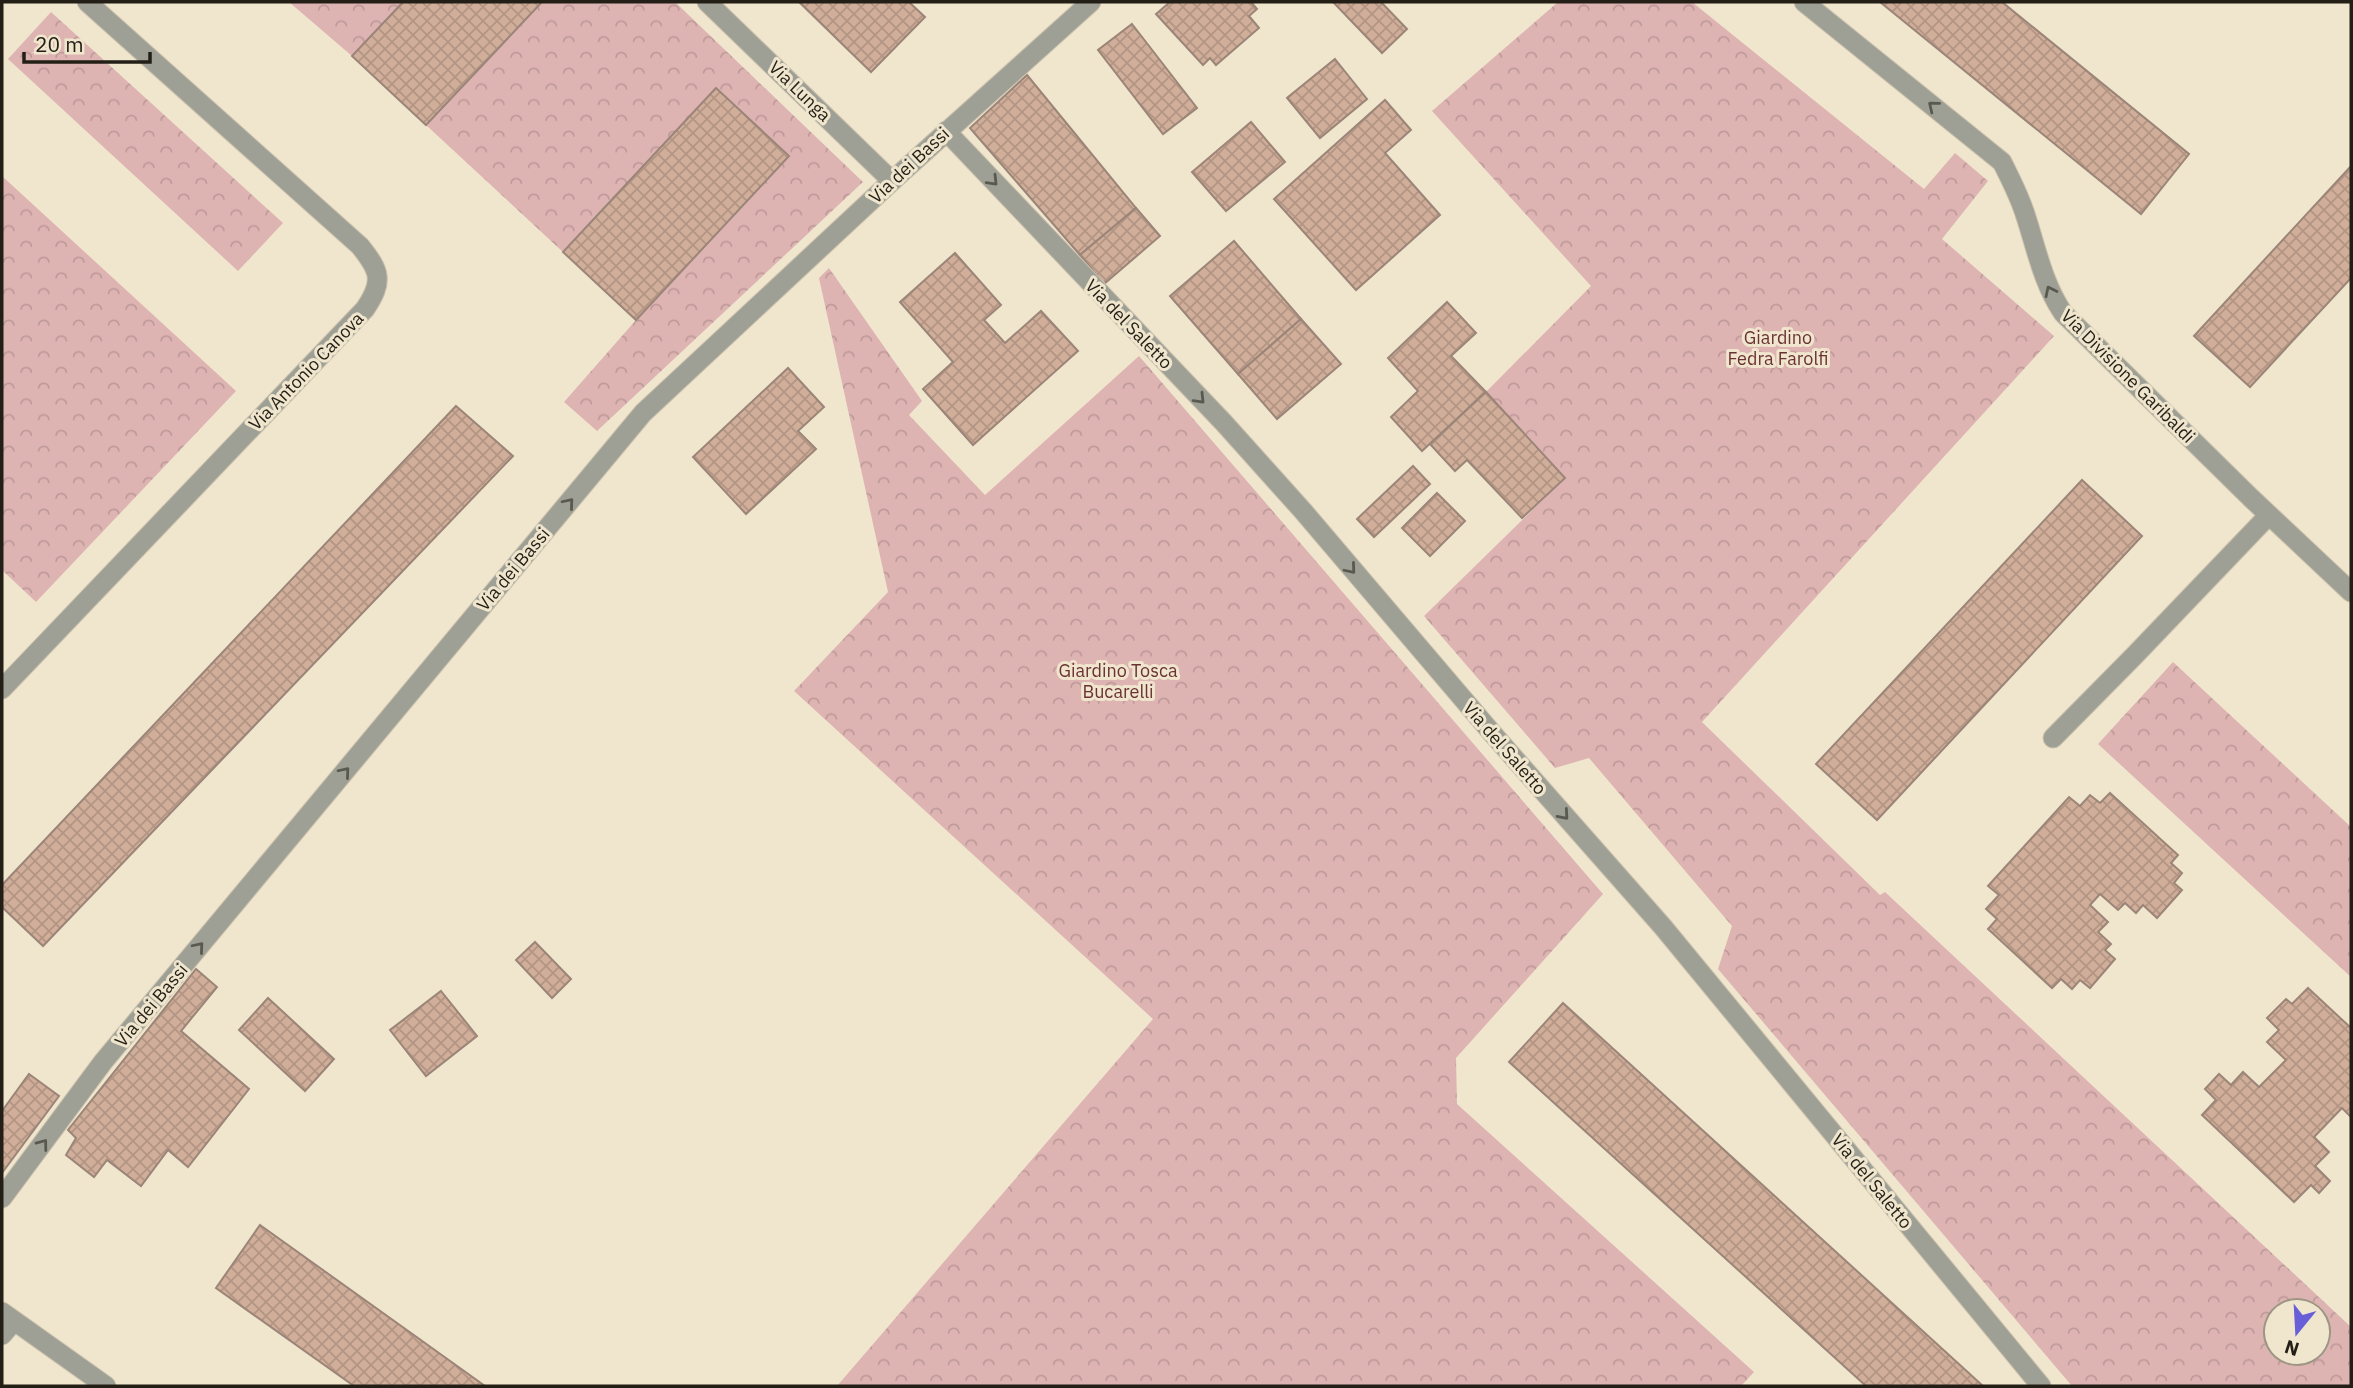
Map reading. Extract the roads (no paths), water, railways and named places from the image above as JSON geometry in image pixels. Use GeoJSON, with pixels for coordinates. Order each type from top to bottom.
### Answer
{"type":"FeatureCollection","features":[{"type":"Feature","properties":{"kind":"street","name":"Via Antonio Canova"},"geometry":{"type":"LineString","coordinates":[[2,689],[365,309],[376,294],[379,277],[360,246],[87,2]]}},
{"type":"Feature","properties":{"kind":"street","name":"Via Lunga"},"geometry":{"type":"LineString","coordinates":[[707,2],[892,181]]}},
{"type":"Feature","properties":{"kind":"street","name":"Via dei Bassi"},"geometry":{"type":"LineString","coordinates":[[2,1198],[103,1062],[643,413],[946,131],[1091,2]]}},
{"type":"Feature","properties":{"kind":"street","name":"Via Divisione Garibaldi"},"geometry":{"type":"LineString","coordinates":[[1804,2],[2002,162],[2016,189],[2050,294],[2063,313],[2351,592]]}},
{"type":"Feature","properties":{"kind":"street","name":"Via del Saletto"},"geometry":{"type":"LineString","coordinates":[[946,131],[1224,423],[1303,511],[1492,733],[1663,927],[2040,1386]]}},
{"type":"Feature","properties":{"kind":"street"},"geometry":{"type":"LineString","coordinates":[[2053,738],[2269,515]]}},
{"type":"Feature","properties":{"kind":"street"},"geometry":{"type":"LineString","coordinates":[[6,1323],[106,1386]]}},
{"type":"Feature","properties":{"kind":"park label","name":"Giardino Fedra Farolfi"},"geometry":{"type":"Point","coordinates":[1778,347]}},
{"type":"Feature","properties":{"kind":"park label","name":"Giardino Tosca Bucarelli"},"geometry":{"type":"Point","coordinates":[1118,680]}}]}
